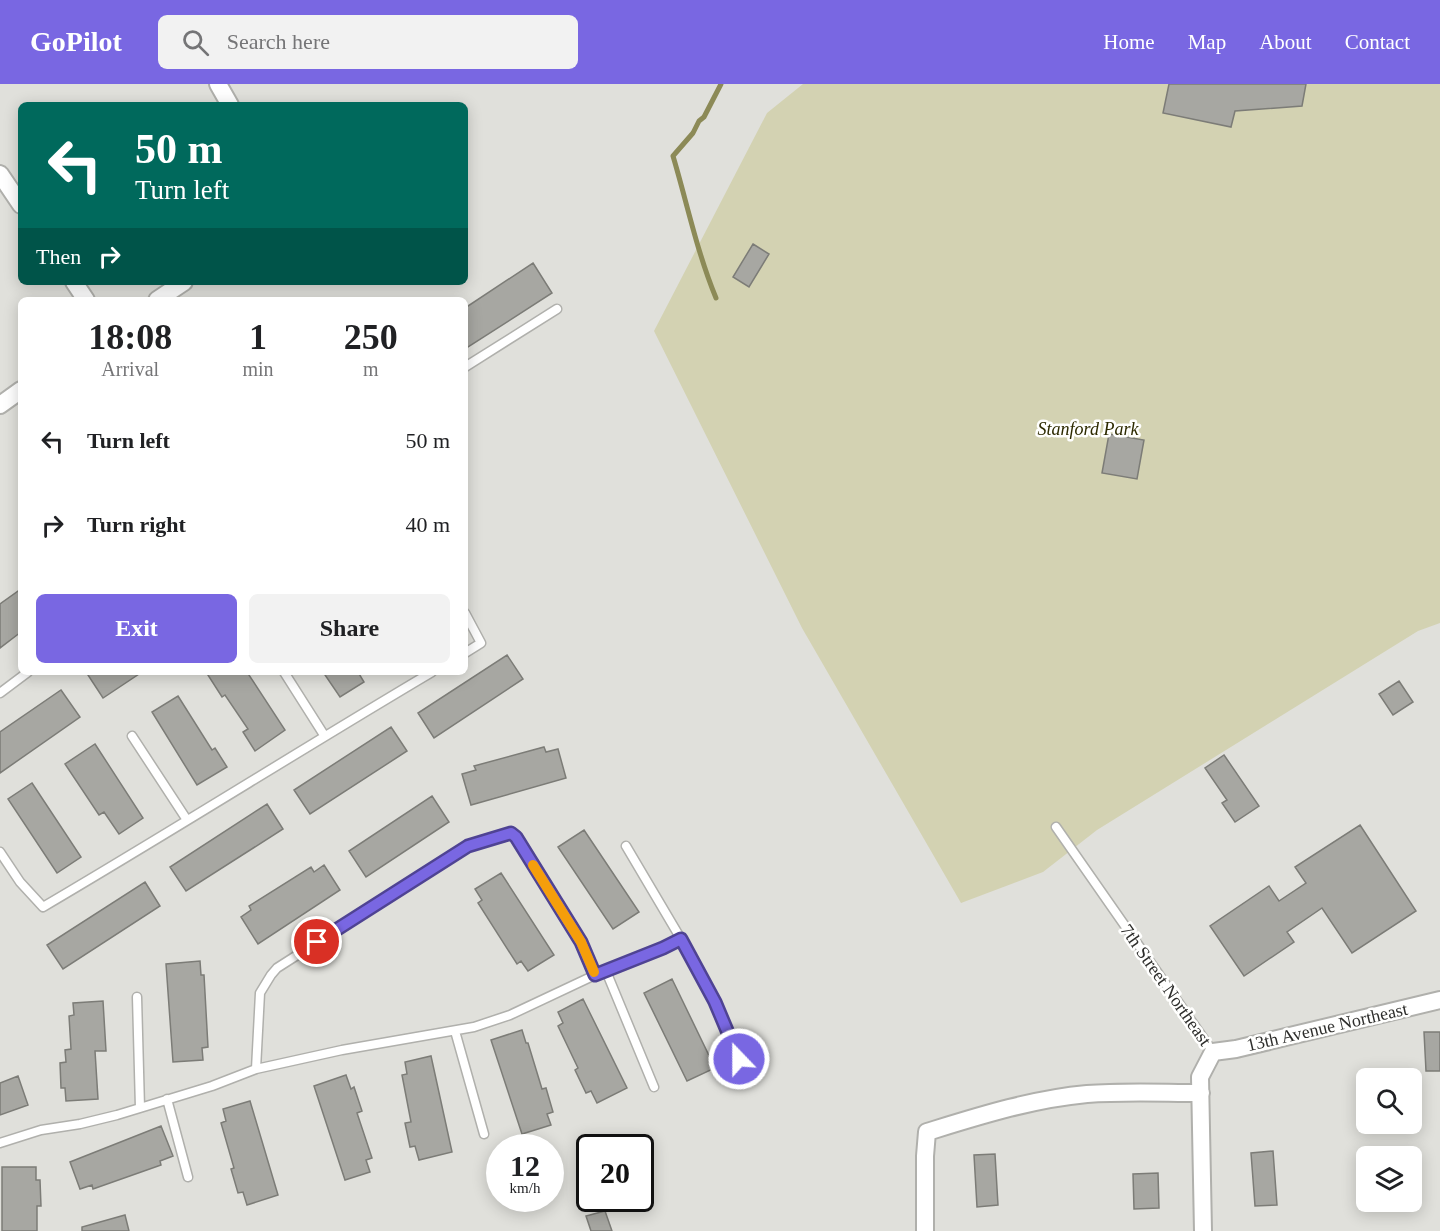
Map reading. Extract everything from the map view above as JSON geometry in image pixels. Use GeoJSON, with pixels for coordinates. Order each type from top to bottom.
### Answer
{"type":"FeatureCollection","features":[{"type":"Feature","properties":{"kind":"street"},"geometry":{"type":"LineString","coordinates":[[218,84],[228,102]]}},
{"type":"Feature","properties":{"kind":"street"},"geometry":{"type":"LineString","coordinates":[[0,174],[18,201]]}},
{"type":"Feature","properties":{"kind":"street"},"geometry":{"type":"LineString","coordinates":[[162,297],[180,285]]}},
{"type":"Feature","properties":{"kind":"street"},"geometry":{"type":"LineString","coordinates":[[0,405],[18,392]]}},
{"type":"Feature","properties":{"kind":"street","name":"13th Avenue Northeast"},"geometry":{"type":"LineString","coordinates":[[1214,1052],[1236,1049],[1440,1000]]}},
{"type":"Feature","properties":{"kind":"street","name":"7th Street Northeast"},"geometry":{"type":"LineString","coordinates":[[1203,1231],[1200,1077],[1214,1052]]}},
{"type":"Feature","properties":{"kind":"street"},"geometry":{"type":"LineString","coordinates":[[925,1231],[927,1132],[977,1116],[1054,1098],[1088,1094],[1201,1093]]}},
{"type":"Feature","properties":{"kind":"lane"},"geometry":{"type":"LineString","coordinates":[[468,365],[557,309]]}},
{"type":"Feature","properties":{"kind":"lane"},"geometry":{"type":"LineString","coordinates":[[468,619],[481,643],[468,651]]}},
{"type":"Feature","properties":{"kind":"lane"},"geometry":{"type":"LineString","coordinates":[[0,693],[24,675]]}},
{"type":"Feature","properties":{"kind":"lane"},"geometry":{"type":"LineString","coordinates":[[286,675],[324,735]]}},
{"type":"Feature","properties":{"kind":"lane"},"geometry":{"type":"LineString","coordinates":[[0,852],[20,882],[43,907],[324,735],[427,675]]}},
{"type":"Feature","properties":{"kind":"lane"},"geometry":{"type":"LineString","coordinates":[[132,736],[187,820]]}},
{"type":"Feature","properties":{"kind":"lane","name":"7th Street Northeast"},"geometry":{"type":"LineString","coordinates":[[1056,827],[1214,1052]]}},
{"type":"Feature","properties":{"kind":"lane"},"geometry":{"type":"LineString","coordinates":[[256,1069],[260,993],[277,968],[468,846],[506,834],[511,833],[516,837],[528,856],[581,942],[595,975]]}},
{"type":"Feature","properties":{"kind":"lane"},"geometry":{"type":"LineString","coordinates":[[626,846],[715,1002],[739,1059]]}},
{"type":"Feature","properties":{"kind":"lane"},"geometry":{"type":"LineString","coordinates":[[0,1143],[41,1130],[80,1124],[140,1108],[212,1086],[256,1069],[342,1050],[454,1031],[510,1015],[595,975],[681,939]]}},
{"type":"Feature","properties":{"kind":"lane"},"geometry":{"type":"LineString","coordinates":[[606,971],[654,1088]]}},
{"type":"Feature","properties":{"kind":"lane"},"geometry":{"type":"LineString","coordinates":[[137,997],[140,1108]]}},
{"type":"Feature","properties":{"kind":"lane"},"geometry":{"type":"LineString","coordinates":[[454,1031],[484,1134]]}},
{"type":"Feature","properties":{"kind":"lane"},"geometry":{"type":"LineString","coordinates":[[167,1099],[188,1177]]}},
{"type":"Feature","properties":{"kind":"green space","name":"Stanford Park"},"geometry":{"type":"Polygon","coordinates":[[[803,84],[1440,84],[1440,623],[1418,631],[1097,830],[1043,872],[961,903],[802,628],[654,331],[767,113],[803,84]]]}},
{"type":"Feature","properties":{"kind":"building"},"geometry":{"type":"Polygon","coordinates":[[[1169,84],[1306,84],[1302,106],[1235,111],[1231,127],[1163,113],[1169,84]]]}},
{"type":"Feature","properties":{"kind":"building"},"geometry":{"type":"Polygon","coordinates":[[[753,244],[769,254],[749,287],[733,277],[753,244]]]}},
{"type":"Feature","properties":{"kind":"building"},"geometry":{"type":"Polygon","coordinates":[[[533,263],[552,293],[468,347],[468,306],[533,263]]]}},
{"type":"Feature","properties":{"kind":"building"},"geometry":{"type":"Polygon","coordinates":[[[1109,434],[1144,440],[1137,479],[1102,473],[1109,434]]]}},
{"type":"Feature","properties":{"kind":"building"},"geometry":{"type":"Polygon","coordinates":[[[18,591],[18,634],[0,648],[0,604],[18,591]]]}},
{"type":"Feature","properties":{"kind":"building"},"geometry":{"type":"Polygon","coordinates":[[[507,655],[523,679],[434,738],[418,713],[507,655]]]}},
{"type":"Feature","properties":{"kind":"building"},"geometry":{"type":"Polygon","coordinates":[[[88,675],[138,675],[103,698],[88,675]]]}},
{"type":"Feature","properties":{"kind":"building"},"geometry":{"type":"Polygon","coordinates":[[[208,675],[249,675],[285,730],[255,751],[243,732],[248,729],[225,695],[222,697],[208,675]]]}},
{"type":"Feature","properties":{"kind":"building"},"geometry":{"type":"Polygon","coordinates":[[[325,675],[360,675],[364,682],[340,697],[325,675]]]}},
{"type":"Feature","properties":{"kind":"building"},"geometry":{"type":"Polygon","coordinates":[[[1399,681],[1413,702],[1393,715],[1379,694],[1399,681]]]}},
{"type":"Feature","properties":{"kind":"building"},"geometry":{"type":"Polygon","coordinates":[[[61,690],[80,717],[0,773],[0,732],[61,690]]]}},
{"type":"Feature","properties":{"kind":"building"},"geometry":{"type":"Polygon","coordinates":[[[178,696],[212,750],[215,748],[227,767],[197,785],[152,712],[178,696]]]}},
{"type":"Feature","properties":{"kind":"building"},"geometry":{"type":"Polygon","coordinates":[[[391,727],[407,751],[310,814],[294,790],[391,727]]]}},
{"type":"Feature","properties":{"kind":"building"},"geometry":{"type":"Polygon","coordinates":[[[95,744],[143,818],[119,834],[104,812],[99,815],[65,764],[95,744]]]}},
{"type":"Feature","properties":{"kind":"building"},"geometry":{"type":"Polygon","coordinates":[[[544,747],[546,752],[558,749],[566,778],[471,805],[462,774],[476,770],[474,766],[544,747]]]}},
{"type":"Feature","properties":{"kind":"building"},"geometry":{"type":"Polygon","coordinates":[[[1224,755],[1259,806],[1235,822],[1222,803],[1227,800],[1205,768],[1224,755]]]}},
{"type":"Feature","properties":{"kind":"building"},"geometry":{"type":"Polygon","coordinates":[[[32,783],[81,857],[57,873],[8,799],[32,783]]]}},
{"type":"Feature","properties":{"kind":"building"},"geometry":{"type":"Polygon","coordinates":[[[432,796],[449,822],[366,877],[349,851],[432,796]]]}},
{"type":"Feature","properties":{"kind":"building"},"geometry":{"type":"Polygon","coordinates":[[[267,804],[283,829],[186,891],[170,867],[267,804]]]}},
{"type":"Feature","properties":{"kind":"building"},"geometry":{"type":"Polygon","coordinates":[[[1360,825],[1416,911],[1352,953],[1322,908],[1287,932],[1294,942],[1244,976],[1210,926],[1269,886],[1279,901],[1306,883],[1295,867],[1360,825]]]}},
{"type":"Feature","properties":{"kind":"building"},"geometry":{"type":"Polygon","coordinates":[[[584,830],[639,912],[613,929],[558,847],[584,830]]]}},
{"type":"Feature","properties":{"kind":"building"},"geometry":{"type":"Polygon","coordinates":[[[324,865],[340,890],[258,944],[241,917],[251,910],[249,906],[311,867],[314,872],[324,865]]]}},
{"type":"Feature","properties":{"kind":"building"},"geometry":{"type":"Polygon","coordinates":[[[501,873],[554,955],[528,971],[521,961],[517,964],[478,903],[482,900],[475,889],[501,873]]]}},
{"type":"Feature","properties":{"kind":"building"},"geometry":{"type":"Polygon","coordinates":[[[145,882],[160,906],[63,969],[47,945],[145,882]]]}},
{"type":"Feature","properties":{"kind":"building"},"geometry":{"type":"Polygon","coordinates":[[[200,961],[201,975],[204,975],[208,1047],[202,1048],[203,1060],[173,1062],[166,964],[200,961]]]}},
{"type":"Feature","properties":{"kind":"building"},"geometry":{"type":"Polygon","coordinates":[[[672,979],[715,1068],[687,1081],[644,993],[672,979]]]}},
{"type":"Feature","properties":{"kind":"building"},"geometry":{"type":"Polygon","coordinates":[[[583,999],[627,1088],[597,1103],[591,1091],[586,1093],[575,1070],[578,1068],[558,1026],[563,1023],[558,1012],[583,999]]]}},
{"type":"Feature","properties":{"kind":"building"},"geometry":{"type":"Polygon","coordinates":[[[103,1001],[106,1051],[95,1051],[98,1099],[66,1101],[65,1088],[61,1088],[60,1063],[66,1062],[65,1050],[71,1049],[69,1016],[74,1015],[73,1003],[103,1001]]]}},
{"type":"Feature","properties":{"kind":"building"},"geometry":{"type":"Polygon","coordinates":[[[522,1030],[542,1089],[546,1088],[553,1112],[547,1114],[551,1125],[522,1134],[491,1040],[522,1030]]]}},
{"type":"Feature","properties":{"kind":"building"},"geometry":{"type":"Polygon","coordinates":[[[1424,1032],[1440,1032],[1440,1071],[1426,1071],[1424,1032]]]}},
{"type":"Feature","properties":{"kind":"building"},"geometry":{"type":"Polygon","coordinates":[[[431,1056],[452,1152],[419,1160],[415,1146],[410,1147],[405,1123],[411,1122],[402,1075],[407,1074],[405,1062],[431,1056]]]}},
{"type":"Feature","properties":{"kind":"building"},"geometry":{"type":"Polygon","coordinates":[[[346,1075],[351,1089],[354,1087],[362,1111],[357,1113],[372,1158],[366,1160],[370,1172],[345,1180],[314,1086],[346,1075]]]}},
{"type":"Feature","properties":{"kind":"building"},"geometry":{"type":"Polygon","coordinates":[[[18,1076],[28,1105],[0,1115],[0,1083],[18,1076]]]}},
{"type":"Feature","properties":{"kind":"building"},"geometry":{"type":"Polygon","coordinates":[[[250,1101],[278,1195],[247,1205],[243,1192],[238,1193],[231,1169],[234,1168],[221,1123],[226,1121],[223,1109],[250,1101]]]}},
{"type":"Feature","properties":{"kind":"building"},"geometry":{"type":"Polygon","coordinates":[[[161,1126],[173,1156],[160,1161],[161,1165],[93,1189],[92,1185],[80,1189],[70,1162],[161,1126]]]}},
{"type":"Feature","properties":{"kind":"building"},"geometry":{"type":"Polygon","coordinates":[[[1273,1151],[1277,1205],[1255,1206],[1251,1153],[1273,1151]]]}},
{"type":"Feature","properties":{"kind":"building"},"geometry":{"type":"Polygon","coordinates":[[[995,1154],[998,1205],[977,1207],[974,1155],[995,1154]]]}},
{"type":"Feature","properties":{"kind":"building"},"geometry":{"type":"Polygon","coordinates":[[[2,1167],[36,1167],[36,1180],[40,1180],[41,1206],[37,1206],[37,1231],[2,1231],[2,1167]]]}},
{"type":"Feature","properties":{"kind":"building"},"geometry":{"type":"Polygon","coordinates":[[[1158,1173],[1159,1208],[1134,1209],[1133,1174],[1158,1173]]]}},
{"type":"Feature","properties":{"kind":"building"},"geometry":{"type":"Polygon","coordinates":[[[605,1212],[612,1231],[591,1231],[586,1216],[605,1212]]]}},
{"type":"Feature","properties":{"kind":"building"},"geometry":{"type":"Polygon","coordinates":[[[125,1215],[129,1231],[82,1231],[82,1227],[125,1215]]]}},
{"type":"Feature","properties":{"kind":"waterway"},"geometry":{"type":"LineString","coordinates":[[716,298],[698,245],[673,156],[704,117],[721,84]]}},
{"type":"Feature","properties":{"kind":"slow traffic"},"geometry":{"type":"LineString","coordinates":[[533,865],[581,942],[594,972]]}},
{"type":"Feature","properties":{"kind":"route"},"geometry":{"type":"LineString","coordinates":[[317,942],[468,846],[511,833],[516,837],[581,942],[595,975],[681,939],[715,1002],[739,1059]]}}]}
